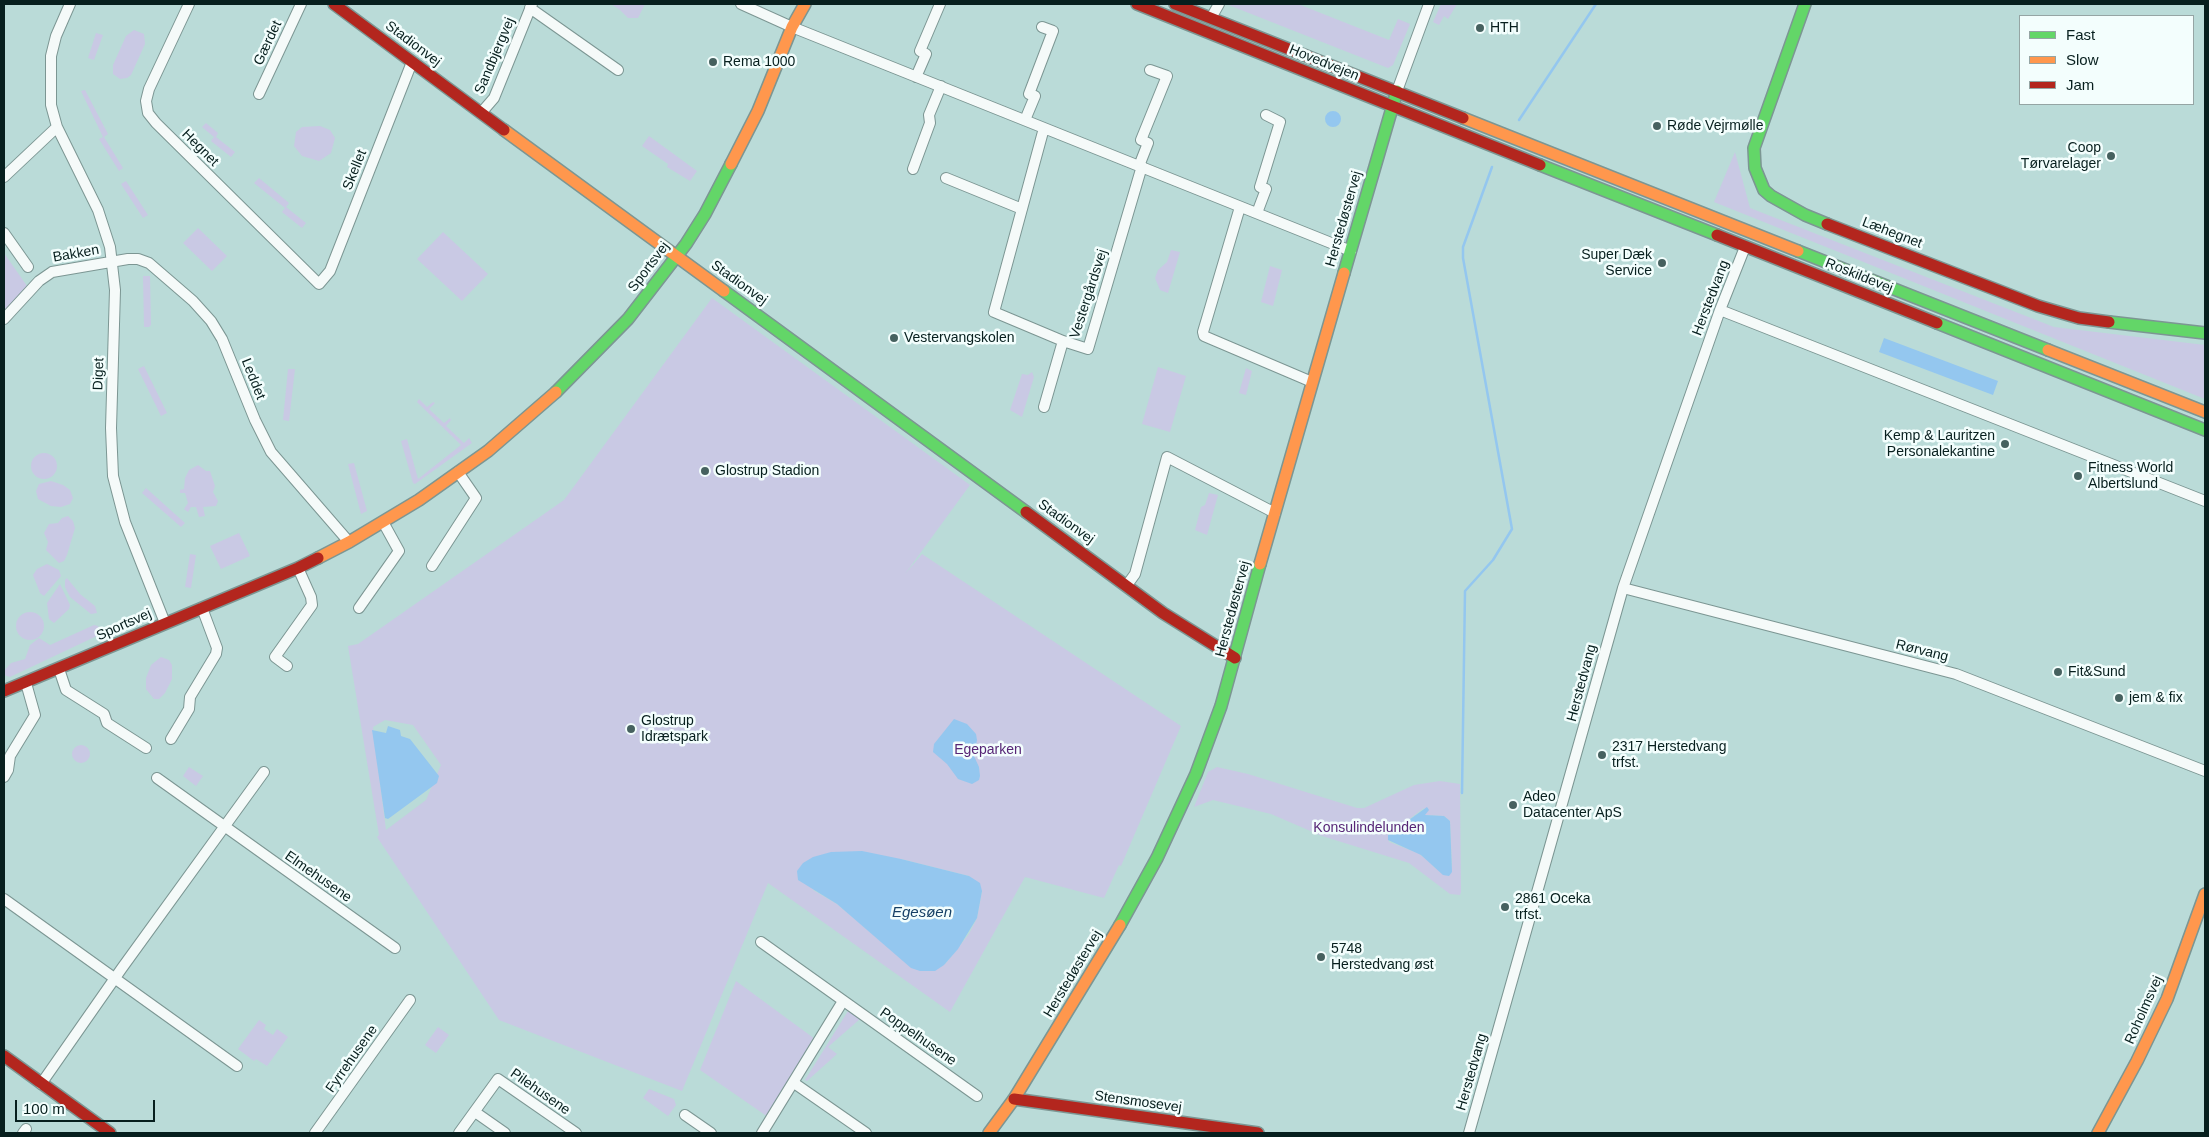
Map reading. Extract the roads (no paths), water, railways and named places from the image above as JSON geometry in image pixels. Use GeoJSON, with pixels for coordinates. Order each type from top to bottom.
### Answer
{"type":"FeatureCollection","features":[{"type":"Feature","properties":{"kind":"street","name":"Diget"},"geometry":{"type":"LineString","coordinates":[[70,4],[56,36],[50,65],[51,105],[58,127],[98,210],[106,232],[115,290],[112,476],[124,522],[165,623]]}},
{"type":"Feature","properties":{"kind":"street","name":"Hegnet"},"geometry":{"type":"LineString","coordinates":[[189,4],[149,89],[146,101],[148,114],[319,284]]}},
{"type":"Feature","properties":{"kind":"street","name":"Gærdet"},"geometry":{"type":"LineString","coordinates":[[259,94],[301,4]]}},
{"type":"Feature","properties":{"kind":"street","name":"Stadionvej"},"geometry":{"type":"LineString","coordinates":[[334,4],[1164,613],[1235,658]]}},
{"type":"Feature","properties":{"kind":"street"},"geometry":{"type":"LineString","coordinates":[[740,4],[792,27],[1351,251]]}},
{"type":"Feature","properties":{"kind":"street","name":"Sportsvej"},"geometry":{"type":"LineString","coordinates":[[792,27],[796,4]]}},
{"type":"Feature","properties":{"kind":"street","name":"Sportsvej"},"geometry":{"type":"LineString","coordinates":[[4,692],[298,568],[349,542],[419,500],[513,430],[568,381],[628,319],[677,256],[705,214],[727,175],[758,111],[792,27],[805,4]]}},
{"type":"Feature","properties":{"kind":"street"},"geometry":{"type":"LineString","coordinates":[[916,77],[926,54],[920,51],[940,4]]}},
{"type":"Feature","properties":{"kind":"street","name":"Hovedvejen"},"geometry":{"type":"LineString","coordinates":[[1137,4],[1501,150]]}},
{"type":"Feature","properties":{"kind":"street","name":"Hovedvejen"},"geometry":{"type":"LineString","coordinates":[[1175,4],[1509,136]]}},
{"type":"Feature","properties":{"kind":"street"},"geometry":{"type":"LineString","coordinates":[[1210,18],[1219,4]]}},
{"type":"Feature","properties":{"kind":"street"},"geometry":{"type":"LineString","coordinates":[[1397,91],[1429,4]]}},
{"type":"Feature","properties":{"kind":"street","name":"Læhegnet"},"geometry":{"type":"LineString","coordinates":[[1805,4],[1754,148],[1755,168],[1764,190],[1771,196],[1805,215],[2038,306],[2078,318],[2205,333]]}},
{"type":"Feature","properties":{"kind":"street","name":"Sandbjergvej"},"geometry":{"type":"LineString","coordinates":[[482,113],[494,98],[531,6],[618,70]]}},
{"type":"Feature","properties":{"kind":"street"},"geometry":{"type":"LineString","coordinates":[[1025,120],[1035,96],[1029,94],[1053,32],[1042,27]]}},
{"type":"Feature","properties":{"kind":"street","name":"Skellet"},"geometry":{"type":"LineString","coordinates":[[319,284],[330,271],[412,62]]}},
{"type":"Feature","properties":{"kind":"street","name":"Vestergårdsvej"},"geometry":{"type":"LineString","coordinates":[[1044,128],[994,312],[1063,341],[1088,349],[1148,143],[1141,140],[1167,76],[1150,70]]}},
{"type":"Feature","properties":{"kind":"street"},"geometry":{"type":"LineString","coordinates":[[913,169],[930,123],[929,115],[941,86]]}},
{"type":"Feature","properties":{"kind":"street","name":"Herstedøstervej"},"geometry":{"type":"LineString","coordinates":[[989,1133],[1014,1099],[1135,900],[1157,858],[1196,774],[1222,704],[1312,382],[1397,91]]}},
{"type":"Feature","properties":{"kind":"street"},"geometry":{"type":"LineString","coordinates":[[1257,213],[1266,189],[1260,187],[1280,122],[1266,115]]}},
{"type":"Feature","properties":{"kind":"street"},"geometry":{"type":"LineString","coordinates":[[4,177],[58,127]]}},
{"type":"Feature","properties":{"kind":"street","name":"Roskildevej"},"geometry":{"type":"LineString","coordinates":[[1509,136],[2205,412]]}},
{"type":"Feature","properties":{"kind":"street","name":"Roskildevej"},"geometry":{"type":"LineString","coordinates":[[1501,150],[2205,430]]}},
{"type":"Feature","properties":{"kind":"street"},"geometry":{"type":"LineString","coordinates":[[946,178],[1022,209]]}},
{"type":"Feature","properties":{"kind":"street"},"geometry":{"type":"LineString","coordinates":[[1240,207],[1203,332],[1204,336],[1312,382]]}},
{"type":"Feature","properties":{"kind":"street"},"geometry":{"type":"LineString","coordinates":[[4,233],[28,267]]}},
{"type":"Feature","properties":{"kind":"street","name":"Herstedvang"},"geometry":{"type":"LineString","coordinates":[[1469,1133],[1623,588],[1720,310],[1745,247]]}},
{"type":"Feature","properties":{"kind":"street","name":"Leddet"},"geometry":{"type":"LineString","coordinates":[[112,262],[146,260],[203,310],[222,339],[255,420],[271,452],[349,542]]}},
{"type":"Feature","properties":{"kind":"street","name":"Bakken"},"geometry":{"type":"LineString","coordinates":[[4,319],[48,274],[112,262]]}},
{"type":"Feature","properties":{"kind":"street"},"geometry":{"type":"LineString","coordinates":[[1720,310],[2205,501]]}},
{"type":"Feature","properties":{"kind":"street"},"geometry":{"type":"LineString","coordinates":[[1044,407],[1063,341]]}},
{"type":"Feature","properties":{"kind":"street"},"geometry":{"type":"LineString","coordinates":[[1127,585],[1135,574],[1167,457],[1275,513]]}},
{"type":"Feature","properties":{"kind":"street"},"geometry":{"type":"LineString","coordinates":[[432,566],[476,498],[458,472]]}},
{"type":"Feature","properties":{"kind":"street"},"geometry":{"type":"LineString","coordinates":[[359,608],[399,551],[383,522]]}},
{"type":"Feature","properties":{"kind":"street"},"geometry":{"type":"LineString","coordinates":[[287,666],[275,657],[312,605],[311,597],[298,568]]}},
{"type":"Feature","properties":{"kind":"street","name":"Rørvang"},"geometry":{"type":"LineString","coordinates":[[1623,588],[1956,674],[2205,771]]}},
{"type":"Feature","properties":{"kind":"street"},"geometry":{"type":"LineString","coordinates":[[171,740],[189,709],[190,697],[216,654],[217,648],[202,608]]}},
{"type":"Feature","properties":{"kind":"street"},"geometry":{"type":"LineString","coordinates":[[59,669],[66,690],[104,714],[107,723],[146,748]]}},
{"type":"Feature","properties":{"kind":"street"},"geometry":{"type":"LineString","coordinates":[[4,777],[8,770],[10,756],[35,715],[26,683]]}},
{"type":"Feature","properties":{"kind":"street"},"geometry":{"type":"LineString","coordinates":[[41,1084],[264,772]]}},
{"type":"Feature","properties":{"kind":"street","name":"Elmehusene"},"geometry":{"type":"LineString","coordinates":[[157,778],[395,948]]}},
{"type":"Feature","properties":{"kind":"street","name":"Roholmsvej"},"geometry":{"type":"LineString","coordinates":[[2098,1133],[2137,1062],[2167,999],[2203,909],[2205,894]]}},
{"type":"Feature","properties":{"kind":"street"},"geometry":{"type":"LineString","coordinates":[[4,899],[237,1066]]}},
{"type":"Feature","properties":{"kind":"street","name":"Poppelhusene"},"geometry":{"type":"LineString","coordinates":[[761,942],[977,1096]]}},
{"type":"Feature","properties":{"kind":"street","name":"Fyrrehusene"},"geometry":{"type":"LineString","coordinates":[[315,1133],[410,1000]]}},
{"type":"Feature","properties":{"kind":"street"},"geometry":{"type":"LineString","coordinates":[[762,1133],[843,1001]]}},
{"type":"Feature","properties":{"kind":"street"},"geometry":{"type":"LineString","coordinates":[[4,1056],[110,1133]]}},
{"type":"Feature","properties":{"kind":"street","name":"Pilehusene"},"geometry":{"type":"LineString","coordinates":[[459,1133],[498,1079],[576,1133]]}},
{"type":"Feature","properties":{"kind":"street"},"geometry":{"type":"LineString","coordinates":[[794,1083],[866,1133]]}},
{"type":"Feature","properties":{"kind":"street","name":"Herstedøstervej"},"geometry":{"type":"LineString","coordinates":[[999,1133],[1014,1099]]}},
{"type":"Feature","properties":{"kind":"street","name":"Stensmosevej"},"geometry":{"type":"LineString","coordinates":[[1014,1099],[1224,1131],[1258,1133]]}},
{"type":"Feature","properties":{"kind":"street"},"geometry":{"type":"LineString","coordinates":[[475,1112],[505,1133]]}},
{"type":"Feature","properties":{"kind":"street"},"geometry":{"type":"LineString","coordinates":[[685,1114],[711,1133]]}},
{"type":"Feature","properties":{"kind":"water"},"geometry":{"type":"Polygon","coordinates":[[[1330,111],[1336,111],[1341,116],[1339,125],[1330,127],[1325,122],[1325,116],[1330,111]]]}},
{"type":"Feature","properties":{"kind":"water"},"geometry":{"type":"Polygon","coordinates":[[[1884,338],[1998,381],[1993,395],[1879,352],[1884,338]]]}},
{"type":"Feature","properties":{"kind":"water"},"geometry":{"type":"Polygon","coordinates":[[[954,719],[967,724],[976,734],[977,740],[974,756],[979,767],[980,776],[979,780],[972,784],[958,779],[947,764],[933,752],[934,744],[954,719]]]}},
{"type":"Feature","properties":{"kind":"water"},"geometry":{"type":"Polygon","coordinates":[[[388,726],[400,730],[401,736],[410,739],[439,776],[437,783],[388,819],[385,818],[372,730],[386,733],[388,726]]]}},
{"type":"Feature","properties":{"kind":"water"},"geometry":{"type":"Polygon","coordinates":[[[1427,807],[1429,810],[1425,815],[1444,816],[1450,821],[1452,872],[1449,876],[1443,875],[1421,855],[1388,840],[1388,835],[1427,807]]]}},
{"type":"Feature","properties":{"kind":"water","name":"Egesøen"},"geometry":{"type":"Polygon","coordinates":[[[862,851],[969,876],[980,883],[982,891],[977,918],[958,949],[944,965],[935,971],[920,971],[911,968],[837,904],[798,880],[797,871],[803,863],[813,857],[831,852],[862,851]]]}},
{"type":"Feature","properties":{"kind":"waterway"},"geometry":{"type":"LineString","coordinates":[[1519,120],[1596,4]]}},
{"type":"Feature","properties":{"kind":"waterway"},"geometry":{"type":"LineString","coordinates":[[1462,793],[1465,591],[1493,560],[1512,529],[1463,258],[1463,247],[1492,167]]}},
{"type":"Feature","properties":{"kind":"place","name":"HTH"},"geometry":{"type":"Point","coordinates":[1480,28]}},
{"type":"Feature","properties":{"kind":"place","name":"Rema 1000"},"geometry":{"type":"Point","coordinates":[713,62]}},
{"type":"Feature","properties":{"kind":"place","name":"Røde Vejrmølle"},"geometry":{"type":"Point","coordinates":[1657,126]}},
{"type":"Feature","properties":{"kind":"place","name":"Coop Tørvarelager"},"geometry":{"type":"Point","coordinates":[2111,156]}},
{"type":"Feature","properties":{"kind":"place","name":"Super Dæk Service"},"geometry":{"type":"Point","coordinates":[1662,263]}},
{"type":"Feature","properties":{"kind":"place","name":"Vestervangskolen"},"geometry":{"type":"Point","coordinates":[894,338]}},
{"type":"Feature","properties":{"kind":"place","name":"Kemp & Lauritzen Personalekantine"},"geometry":{"type":"Point","coordinates":[2005,444]}},
{"type":"Feature","properties":{"kind":"place","name":"Glostrup Stadion"},"geometry":{"type":"Point","coordinates":[705,471]}},
{"type":"Feature","properties":{"kind":"place","name":"Fitness World Albertslund"},"geometry":{"type":"Point","coordinates":[2078,476]}},
{"type":"Feature","properties":{"kind":"place","name":"Fit&Sund"},"geometry":{"type":"Point","coordinates":[2058,672]}},
{"type":"Feature","properties":{"kind":"place","name":"jem & fix"},"geometry":{"type":"Point","coordinates":[2119,698]}},
{"type":"Feature","properties":{"kind":"place","name":"Glostrup Idrætspark"},"geometry":{"type":"Point","coordinates":[631,729]}},
{"type":"Feature","properties":{"kind":"place","name":"2317 Herstedvang trfst."},"geometry":{"type":"Point","coordinates":[1602,755]}},
{"type":"Feature","properties":{"kind":"place","name":"Adeo Datacenter ApS"},"geometry":{"type":"Point","coordinates":[1513,805]}},
{"type":"Feature","properties":{"kind":"place","name":"2861 Oceka trfst."},"geometry":{"type":"Point","coordinates":[1505,907]}},
{"type":"Feature","properties":{"kind":"place","name":"5748 Herstedvang øst"},"geometry":{"type":"Point","coordinates":[1321,957]}},
{"type":"Feature","properties":{"kind":"park label","name":"Egeparken"},"geometry":{"type":"Point","coordinates":[988,750]}},
{"type":"Feature","properties":{"kind":"park label","name":"Konsulindelunden"},"geometry":{"type":"Point","coordinates":[1369,828]}}]}
